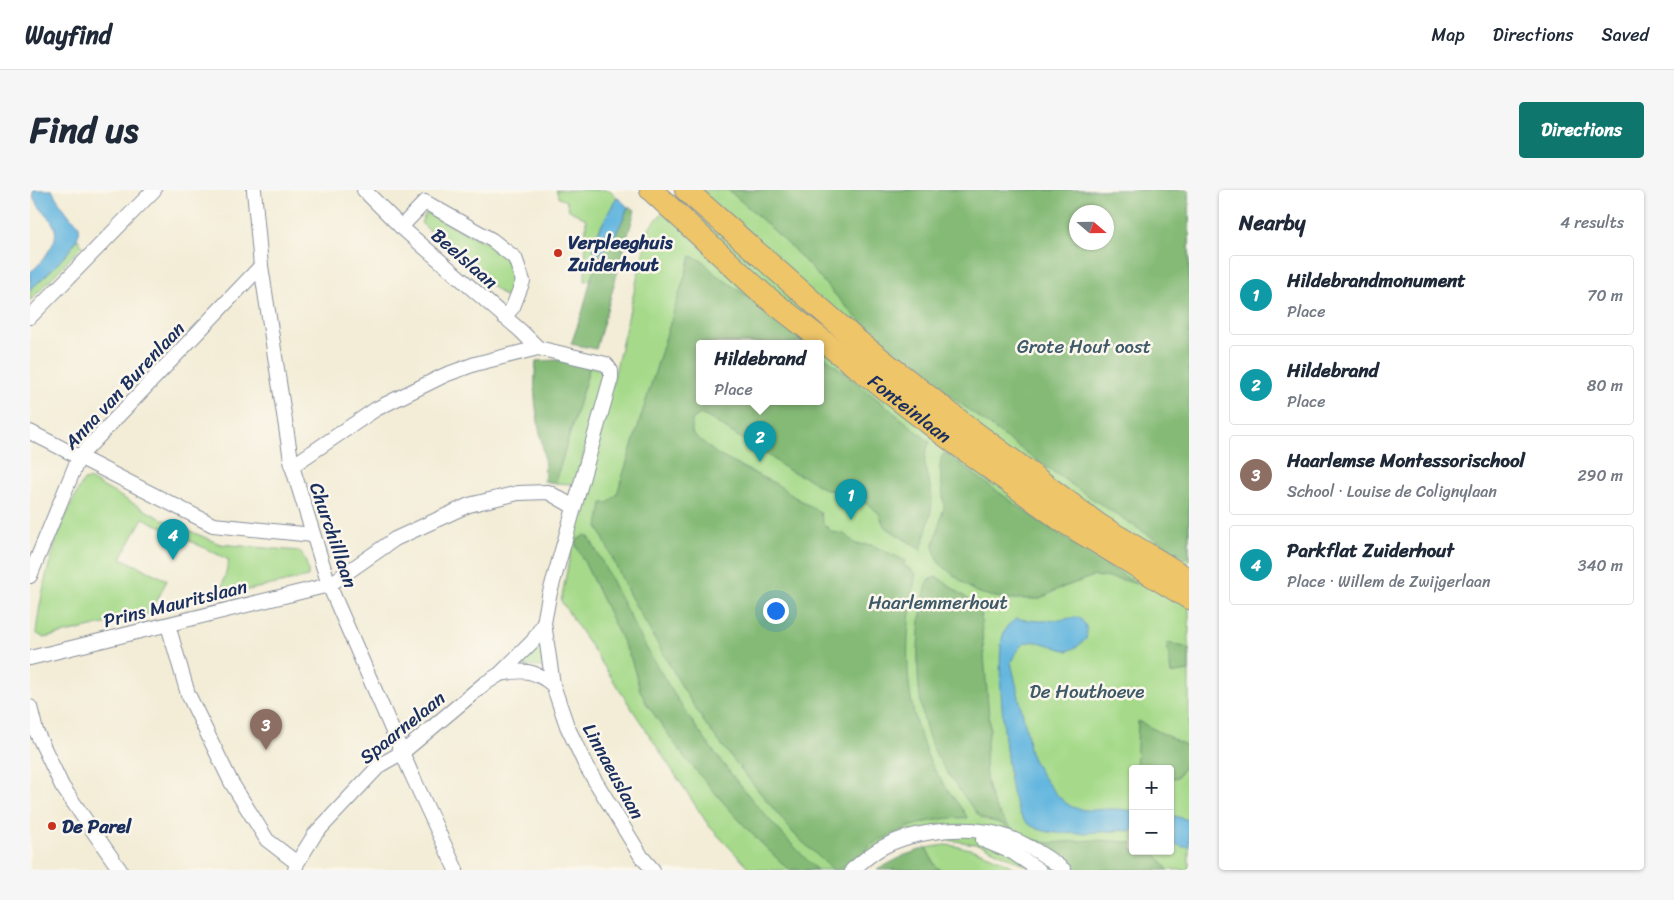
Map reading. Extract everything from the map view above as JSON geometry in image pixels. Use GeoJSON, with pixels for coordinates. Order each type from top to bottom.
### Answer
{"type":"FeatureCollection","features":[{"type":"Feature","properties":{"kind":"main road","name":"Fonteinlaan"},"geometry":{"type":"LineString","coordinates":[[651,190],[764,295],[822,340]]}},
{"type":"Feature","properties":{"kind":"main road","name":"Fonteinlaan"},"geometry":{"type":"LineString","coordinates":[[686,190],[856,339],[961,422],[1099,525],[1189,580]]}},
{"type":"Feature","properties":{"kind":"main road","name":"Fonteinlaan"},"geometry":{"type":"LineString","coordinates":[[824,342],[943,434],[1064,522],[1189,598]]}},
{"type":"Feature","properties":{"kind":"street"},"geometry":{"type":"LineString","coordinates":[[30,317],[154,190]]}},
{"type":"Feature","properties":{"kind":"street","name":"Churchilllaan"},"geometry":{"type":"LineString","coordinates":[[254,190],[261,266],[292,466],[312,535],[329,585],[456,870]]}},
{"type":"Feature","properties":{"kind":"street","name":"Beelslaan"},"geometry":{"type":"LineString","coordinates":[[364,190],[401,227],[538,348]]}},
{"type":"Feature","properties":{"kind":"street","name":"Beelslaan"},"geometry":{"type":"LineString","coordinates":[[401,227],[425,202],[492,240],[515,258],[523,282],[513,307],[504,317]]}},
{"type":"Feature","properties":{"kind":"street","name":"Anna van Burenlaan"},"geometry":{"type":"LineString","coordinates":[[30,576],[79,457],[261,266]]}},
{"type":"Feature","properties":{"kind":"street"},"geometry":{"type":"LineString","coordinates":[[292,466],[376,409],[444,375],[475,364],[538,348]]}},
{"type":"Feature","properties":{"kind":"street","name":"Linnaeuslaan"},"geometry":{"type":"LineString","coordinates":[[538,348],[606,364],[611,371],[611,378],[549,596],[544,623],[553,685],[567,726],[586,766],[641,856],[653,870]]}},
{"type":"Feature","properties":{"kind":"street"},"geometry":{"type":"LineString","coordinates":[[30,432],[213,525],[312,535]]}},
{"type":"Feature","properties":{"kind":"street"},"geometry":{"type":"LineString","coordinates":[[329,585],[395,539],[469,505],[518,493],[548,492],[574,507]]}},
{"type":"Feature","properties":{"kind":"street","name":"Prins Mauritslaan"},"geometry":{"type":"LineString","coordinates":[[30,658],[329,585]]}},
{"type":"Feature","properties":{"kind":"street","name":"Spaarnelaan"},"geometry":{"type":"LineString","coordinates":[[296,867],[316,834],[380,765],[403,752],[484,684],[500,674],[533,642],[544,623]]}},
{"type":"Feature","properties":{"kind":"street"},"geometry":{"type":"LineString","coordinates":[[168,625],[188,694],[231,782],[267,840],[296,867]]}},
{"type":"Feature","properties":{"kind":"street"},"geometry":{"type":"LineString","coordinates":[[500,674],[515,671],[530,672],[542,676],[553,685]]}},
{"type":"Feature","properties":{"kind":"street"},"geometry":{"type":"LineString","coordinates":[[30,707],[36,731],[62,786],[120,870]]}},
{"type":"Feature","properties":{"kind":"street"},"geometry":{"type":"LineString","coordinates":[[852,870],[884,846],[928,833],[959,831],[981,831],[1006,838],[1046,856],[1064,870]]}},
{"type":"Feature","properties":{"kind":"street"},"geometry":{"type":"LineString","coordinates":[[959,831],[1012,852],[1039,870]]}},
{"type":"Feature","properties":{"kind":"green space"},"geometry":{"type":"Polygon","coordinates":[[[556,190],[610,190],[617,197],[597,234],[600,254],[603,251],[590,280],[585,281],[586,219],[569,210],[566,201],[559,198],[556,190]]]}},
{"type":"Feature","properties":{"kind":"green space","name":"Haarlemmerhout"},"geometry":{"type":"Polygon","coordinates":[[[682,190],[1189,190],[1189,561],[1184,570],[1189,605],[1189,870],[1036,870],[982,845],[913,835],[850,870],[751,870],[709,826],[561,601],[579,510],[604,420],[649,228],[682,190]]]}},
{"type":"Feature","properties":{"kind":"green space","name":"Grote Hout oost"},"geometry":{"type":"Polygon","coordinates":[[[728,190],[1189,190],[1189,560],[1128,522],[1039,462],[900,357],[847,308],[771,228],[728,190]]]}},
{"type":"Feature","properties":{"kind":"green space"},"geometry":{"type":"Polygon","coordinates":[[[628,207],[635,210],[596,349],[571,344],[583,310],[592,275],[603,251],[614,237],[628,207]]]}},
{"type":"Feature","properties":{"kind":"green space"},"geometry":{"type":"Polygon","coordinates":[[[426,213],[493,246],[506,256],[515,274],[513,291],[509,300],[421,223],[426,213]]]}},
{"type":"Feature","properties":{"kind":"green space"},"geometry":{"type":"Polygon","coordinates":[[[78,239],[82,246],[30,301],[30,290],[65,256],[78,239]]]}},
{"type":"Feature","properties":{"kind":"green space"},"geometry":{"type":"Polygon","coordinates":[[[691,256],[703,261],[715,274],[752,299],[804,340],[696,340],[696,405],[824,405],[824,356],[930,442],[926,451],[925,466],[932,506],[921,550],[884,526],[879,513],[867,504],[843,491],[826,490],[807,478],[786,469],[771,457],[709,418],[700,414],[692,420],[692,433],[718,455],[778,485],[820,512],[823,523],[832,532],[844,534],[856,544],[872,545],[906,561],[903,564],[916,574],[908,639],[909,682],[912,704],[930,762],[968,818],[932,821],[897,832],[870,846],[850,864],[833,870],[795,835],[706,725],[629,594],[598,527],[602,503],[608,503],[617,494],[691,256]]]}},
{"type":"Feature","properties":{"kind":"green space"},"geometry":{"type":"Polygon","coordinates":[[[558,360],[590,366],[555,483],[544,481],[544,456],[536,408],[535,381],[536,361],[558,360]]]}},
{"type":"Feature","properties":{"kind":"green space"},"geometry":{"type":"Polygon","coordinates":[[[590,366],[600,371],[604,381],[576,481],[571,484],[555,483],[590,366]]]}},
{"type":"Feature","properties":{"kind":"green space"},"geometry":{"type":"Polygon","coordinates":[[[945,452],[1039,521],[1137,584],[1094,576],[1056,590],[1040,599],[1008,599],[990,596],[976,592],[967,586],[939,563],[933,548],[944,507],[940,467],[941,458],[945,452]]]}},
{"type":"Feature","properties":{"kind":"green space"},"geometry":{"type":"Polygon","coordinates":[[[89,479],[158,517],[220,544],[299,551],[306,563],[308,577],[225,595],[221,592],[229,560],[143,518],[121,558],[167,580],[151,613],[44,638],[36,633],[42,594],[52,554],[74,498],[84,480],[89,479]]]}},
{"type":"Feature","properties":{"kind":"green space"},"geometry":{"type":"Polygon","coordinates":[[[585,535],[589,537],[655,664],[699,732],[755,803],[817,870],[789,870],[751,833],[685,758],[646,703],[631,659],[576,545],[577,540],[585,535]]]}},
{"type":"Feature","properties":{"kind":"green space"},"geometry":{"type":"Polygon","coordinates":[[[937,577],[968,599],[980,604],[982,608],[981,619],[990,729],[985,758],[986,777],[990,796],[994,804],[1007,824],[1019,834],[1000,823],[984,819],[978,815],[941,763],[929,737],[919,693],[918,645],[923,600],[928,580],[937,577]]]}},
{"type":"Feature","properties":{"kind":"green space"},"geometry":{"type":"Polygon","coordinates":[[[540,643],[545,663],[542,667],[525,666],[524,661],[537,644],[540,643]]]}},
{"type":"Feature","properties":{"kind":"green space"},"geometry":{"type":"Polygon","coordinates":[[[1167,643],[1189,648],[1189,671],[1171,674],[1167,643]]]}},
{"type":"Feature","properties":{"kind":"green space"},"geometry":{"type":"Polygon","coordinates":[[[1138,721],[1189,747],[1189,759],[1177,778],[1174,778],[1174,765],[1136,765],[1138,721]]]}},
{"type":"Feature","properties":{"kind":"green space"},"geometry":{"type":"Polygon","coordinates":[[[1024,837],[1049,843],[1096,840],[1129,842],[1129,855],[1156,855],[1168,870],[1074,870],[1051,853],[1024,837]]]}},
{"type":"Feature","properties":{"kind":"green space"},"geometry":{"type":"Polygon","coordinates":[[[945,845],[983,853],[1017,870],[940,870],[935,865],[926,848],[945,845]]]}},
{"type":"Feature","properties":{"kind":"green space"},"geometry":{"type":"Polygon","coordinates":[[[926,848],[935,865],[940,870],[877,870],[905,855],[926,848]]]}},
{"type":"Feature","properties":{"kind":"water"},"geometry":{"type":"Polygon","coordinates":[[[33,190],[52,190],[72,219],[78,223],[79,231],[76,240],[62,259],[30,290],[30,272],[48,252],[56,232],[53,224],[34,198],[33,190]]]}},
{"type":"Feature","properties":{"kind":"water"},"geometry":{"type":"Polygon","coordinates":[[[617,197],[628,207],[617,232],[609,244],[600,254],[594,252],[596,239],[617,197]]]}},
{"type":"Feature","properties":{"kind":"water"},"geometry":{"type":"Polygon","coordinates":[[[1078,617],[1086,626],[1086,639],[1068,651],[1038,642],[1027,643],[1019,648],[1011,662],[1031,756],[1047,783],[1068,805],[1084,810],[1129,811],[1129,831],[1060,833],[1034,827],[1022,817],[1012,792],[1002,708],[1000,660],[1005,630],[1016,619],[1059,620],[1078,617]]]}},
{"type":"Feature","properties":{"kind":"water"},"geometry":{"type":"Polygon","coordinates":[[[1174,816],[1189,820],[1189,846],[1182,847],[1174,843],[1174,816]]]}},
{"type":"Feature","properties":{"kind":"place","name":"Verpleeghuis Zuiderhout"},"geometry":{"type":"Point","coordinates":[558,253]}},
{"type":"Feature","properties":{"kind":"place","name":"Hildebrand"},"geometry":{"type":"Point","coordinates":[760,462]}},
{"type":"Feature","properties":{"kind":"place","name":"Hildebrandmonument"},"geometry":{"type":"Point","coordinates":[851,520]}},
{"type":"Feature","properties":{"kind":"place","name":"Parkflat Zuiderhout"},"geometry":{"type":"Point","coordinates":[173,560]}},
{"type":"Feature","properties":{"kind":"place","name":"Haarlemse Montessorischool"},"geometry":{"type":"Point","coordinates":[266,750]}},
{"type":"Feature","properties":{"kind":"place","name":"De Parel"},"geometry":{"type":"Point","coordinates":[52,826]}},
{"type":"Feature","properties":{"kind":"park label","name":"De Houthoeve"},"geometry":{"type":"Point","coordinates":[1087,691]}}]}
